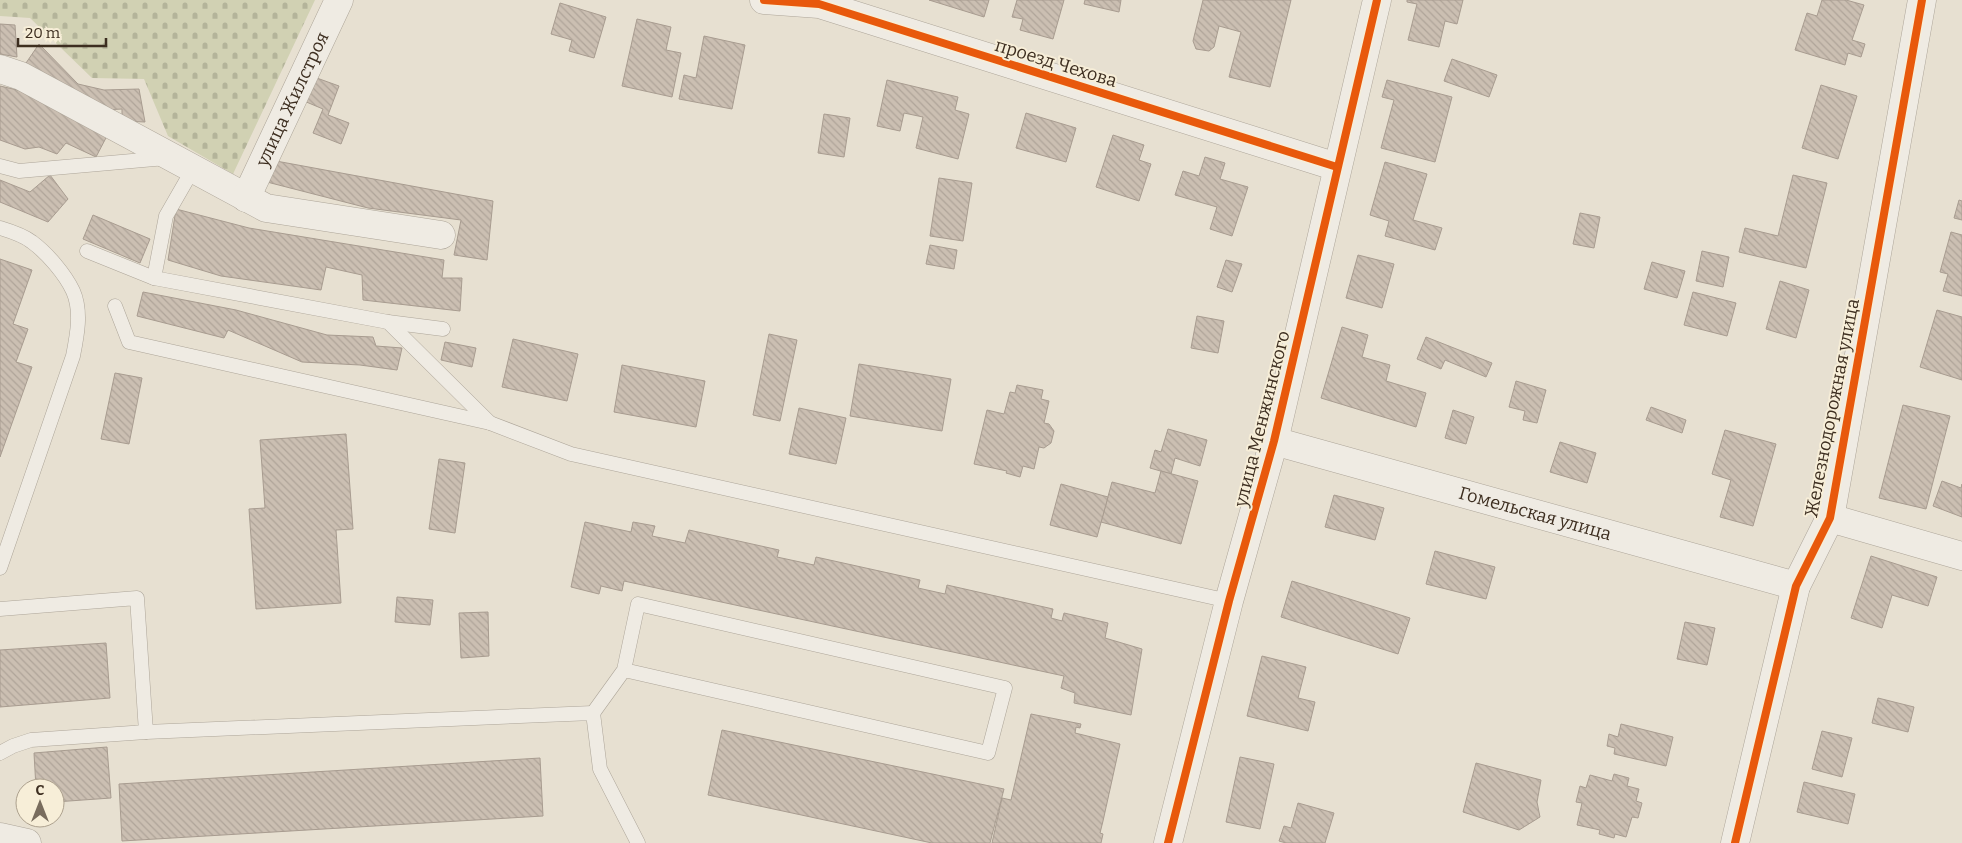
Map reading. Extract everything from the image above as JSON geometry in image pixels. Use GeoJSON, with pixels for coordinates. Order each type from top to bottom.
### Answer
{"type":"FeatureCollection","features":[{"type":"Feature","properties":{"kind":"street","name":"улица Жилстроя"},"geometry":{"type":"LineString","coordinates":[[246,198],[339,0]]}},
{"type":"Feature","properties":{"kind":"street","name":"проезд Чехова"},"geometry":{"type":"LineString","coordinates":[[764,0],[819,4],[1337,167]]}},
{"type":"Feature","properties":{"kind":"street","name":"улица Менжинского"},"geometry":{"type":"LineString","coordinates":[[1168,843],[1229,600],[1274,442],[1377,0]]}},
{"type":"Feature","properties":{"kind":"street","name":"Железнодорожная улица"},"geometry":{"type":"LineString","coordinates":[[1736,843],[1796,586],[1830,518],[1922,0]]}},
{"type":"Feature","properties":{"kind":"street"},"geometry":{"type":"LineString","coordinates":[[0,69],[21,76],[266,208],[441,235]]}},
{"type":"Feature","properties":{"kind":"street","name":"Гомельская улица"},"geometry":{"type":"LineString","coordinates":[[1274,442],[1796,586]]}},
{"type":"Feature","properties":{"kind":"street"},"geometry":{"type":"LineString","coordinates":[[1830,518],[1962,556]]}},
{"type":"Feature","properties":{"kind":"street"},"geometry":{"type":"LineString","coordinates":[[0,837],[26,843]]}},
{"type":"Feature","properties":{"kind":"lane"},"geometry":{"type":"LineString","coordinates":[[0,166],[19,171],[182,163],[166,216],[154,278]]}},
{"type":"Feature","properties":{"kind":"lane"},"geometry":{"type":"LineString","coordinates":[[0,228],[31,241],[62,273],[74,292],[78,310],[78,333],[73,356],[0,568]]}},
{"type":"Feature","properties":{"kind":"lane"},"geometry":{"type":"LineString","coordinates":[[87,251],[154,278],[388,322],[443,329]]}},
{"type":"Feature","properties":{"kind":"lane"},"geometry":{"type":"LineString","coordinates":[[115,306],[128,342],[490,422],[572,454],[1229,600]]}},
{"type":"Feature","properties":{"kind":"lane"},"geometry":{"type":"LineString","coordinates":[[388,322],[490,422]]}},
{"type":"Feature","properties":{"kind":"lane"},"geometry":{"type":"LineString","coordinates":[[0,609],[137,598],[146,732]]}},
{"type":"Feature","properties":{"kind":"lane"},"geometry":{"type":"LineString","coordinates":[[624,670],[988,753],[1005,688],[638,604],[624,670],[593,712],[600,769],[638,843]]}},
{"type":"Feature","properties":{"kind":"lane"},"geometry":{"type":"LineString","coordinates":[[0,753],[31,740],[146,732],[593,712]]}},
{"type":"Feature","properties":{"kind":"green space"},"geometry":{"type":"Polygon","coordinates":[[[0,0],[315,0],[233,174],[168,136],[144,79],[92,78],[30,18],[0,16],[0,0]]]}},
{"type":"Feature","properties":{"kind":"building"},"geometry":{"type":"Polygon","coordinates":[[[929,0],[989,0],[984,17],[929,0]]]}},
{"type":"Feature","properties":{"kind":"building"},"geometry":{"type":"Polygon","coordinates":[[[1017,0],[1064,0],[1053,39],[1020,30],[1023,19],[1012,17],[1017,0]]]}},
{"type":"Feature","properties":{"kind":"building"},"geometry":{"type":"Polygon","coordinates":[[[1085,0],[1121,0],[1119,12],[1084,4],[1085,0]]]}},
{"type":"Feature","properties":{"kind":"building"},"geometry":{"type":"Polygon","coordinates":[[[1203,0],[1291,0],[1270,87],[1229,77],[1241,32],[1219,26],[1214,47],[1209,51],[1196,49],[1193,41],[1203,0]]]}},
{"type":"Feature","properties":{"kind":"building"},"geometry":{"type":"Polygon","coordinates":[[[1407,0],[1463,0],[1457,24],[1445,21],[1439,47],[1408,40],[1417,4],[1407,2],[1407,0]]]}},
{"type":"Feature","properties":{"kind":"building"},"geometry":{"type":"Polygon","coordinates":[[[1822,0],[1846,0],[1864,5],[1852,40],[1865,44],[1861,57],[1848,53],[1845,65],[1795,50],[1807,13],[1817,16],[1822,0]]]}},
{"type":"Feature","properties":{"kind":"building"},"geometry":{"type":"Polygon","coordinates":[[[560,3],[606,17],[594,58],[569,51],[572,40],[551,34],[560,3]]]}},
{"type":"Feature","properties":{"kind":"building"},"geometry":{"type":"Polygon","coordinates":[[[637,19],[671,27],[666,50],[681,53],[672,97],[622,86],[637,19]]]}},
{"type":"Feature","properties":{"kind":"building"},"geometry":{"type":"Polygon","coordinates":[[[0,24],[15,25],[17,57],[0,54],[0,24]]]}},
{"type":"Feature","properties":{"kind":"building"},"geometry":{"type":"Polygon","coordinates":[[[704,36],[745,45],[732,109],[679,99],[684,75],[696,78],[704,36]]]}},
{"type":"Feature","properties":{"kind":"building"},"geometry":{"type":"Polygon","coordinates":[[[39,44],[78,84],[104,90],[139,89],[145,122],[122,121],[122,109],[104,110],[91,105],[26,63],[39,44]]]}},
{"type":"Feature","properties":{"kind":"building"},"geometry":{"type":"Polygon","coordinates":[[[1452,59],[1497,75],[1489,97],[1444,81],[1452,59]]]}},
{"type":"Feature","properties":{"kind":"building"},"geometry":{"type":"Polygon","coordinates":[[[314,77],[339,86],[328,115],[349,123],[341,144],[313,133],[323,109],[304,101],[314,77]]]}},
{"type":"Feature","properties":{"kind":"building"},"geometry":{"type":"Polygon","coordinates":[[[887,80],[958,97],[955,110],[969,114],[958,159],[916,148],[923,117],[904,113],[900,131],[877,126],[887,80]]]}},
{"type":"Feature","properties":{"kind":"building"},"geometry":{"type":"Polygon","coordinates":[[[1387,80],[1452,97],[1435,162],[1381,148],[1394,100],[1382,97],[1387,80]]]}},
{"type":"Feature","properties":{"kind":"building"},"geometry":{"type":"Polygon","coordinates":[[[1821,85],[1857,96],[1838,159],[1802,148],[1821,85]]]}},
{"type":"Feature","properties":{"kind":"building"},"geometry":{"type":"Polygon","coordinates":[[[0,86],[39,95],[108,134],[96,157],[66,143],[57,154],[39,147],[25,149],[0,140],[0,86]]]}},
{"type":"Feature","properties":{"kind":"building"},"geometry":{"type":"Polygon","coordinates":[[[1026,113],[1076,128],[1066,162],[1016,148],[1026,113]]]}},
{"type":"Feature","properties":{"kind":"building"},"geometry":{"type":"Polygon","coordinates":[[[824,114],[850,118],[844,157],[818,153],[824,114]]]}},
{"type":"Feature","properties":{"kind":"building"},"geometry":{"type":"Polygon","coordinates":[[[1113,135],[1144,145],[1139,160],[1151,164],[1139,201],[1096,187],[1113,135]]]}},
{"type":"Feature","properties":{"kind":"building"},"geometry":{"type":"Polygon","coordinates":[[[1205,157],[1225,163],[1220,179],[1248,187],[1232,236],[1210,229],[1217,207],[1175,195],[1183,171],[1199,176],[1205,157]]]}},
{"type":"Feature","properties":{"kind":"building"},"geometry":{"type":"Polygon","coordinates":[[[276,161],[493,201],[487,260],[454,255],[461,220],[368,208],[267,182],[276,161]]]}},
{"type":"Feature","properties":{"kind":"building"},"geometry":{"type":"Polygon","coordinates":[[[1385,162],[1427,174],[1413,220],[1442,228],[1435,250],[1385,236],[1389,221],[1370,215],[1385,162]]]}},
{"type":"Feature","properties":{"kind":"building"},"geometry":{"type":"Polygon","coordinates":[[[50,175],[68,199],[48,222],[0,202],[0,180],[30,192],[50,175]]]}},
{"type":"Feature","properties":{"kind":"building"},"geometry":{"type":"Polygon","coordinates":[[[1793,175],[1827,183],[1806,268],[1739,252],[1745,228],[1778,236],[1793,175]]]}},
{"type":"Feature","properties":{"kind":"building"},"geometry":{"type":"Polygon","coordinates":[[[939,178],[972,183],[963,241],[930,236],[939,178]]]}},
{"type":"Feature","properties":{"kind":"building"},"geometry":{"type":"Polygon","coordinates":[[[1959,200],[1962,201],[1962,220],[1954,218],[1959,200]]]}},
{"type":"Feature","properties":{"kind":"building"},"geometry":{"type":"Polygon","coordinates":[[[176,209],[249,228],[444,260],[442,278],[462,278],[460,311],[363,300],[362,275],[326,267],[321,290],[221,276],[168,260],[176,209]]]}},
{"type":"Feature","properties":{"kind":"building"},"geometry":{"type":"Polygon","coordinates":[[[1580,213],[1600,217],[1594,248],[1573,244],[1580,213]]]}},
{"type":"Feature","properties":{"kind":"building"},"geometry":{"type":"Polygon","coordinates":[[[93,215],[150,239],[140,263],[83,239],[93,215]]]}},
{"type":"Feature","properties":{"kind":"building"},"geometry":{"type":"Polygon","coordinates":[[[1951,232],[1962,235],[1962,296],[1943,291],[1948,274],[1940,272],[1951,232]]]}},
{"type":"Feature","properties":{"kind":"building"},"geometry":{"type":"Polygon","coordinates":[[[930,245],[957,250],[954,269],[926,264],[930,245]]]}},
{"type":"Feature","properties":{"kind":"building"},"geometry":{"type":"Polygon","coordinates":[[[1702,251],[1729,257],[1723,287],[1696,281],[1702,251]]]}},
{"type":"Feature","properties":{"kind":"building"},"geometry":{"type":"Polygon","coordinates":[[[1358,255],[1394,264],[1382,308],[1346,298],[1358,255]]]}},
{"type":"Feature","properties":{"kind":"building"},"geometry":{"type":"Polygon","coordinates":[[[0,259],[32,270],[13,324],[28,329],[16,362],[32,367],[0,457],[0,259]]]}},
{"type":"Feature","properties":{"kind":"building"},"geometry":{"type":"Polygon","coordinates":[[[1226,260],[1242,264],[1232,292],[1217,287],[1226,260]]]}},
{"type":"Feature","properties":{"kind":"building"},"geometry":{"type":"Polygon","coordinates":[[[1652,262],[1685,271],[1677,298],[1644,289],[1652,262]]]}},
{"type":"Feature","properties":{"kind":"building"},"geometry":{"type":"Polygon","coordinates":[[[1780,281],[1809,290],[1796,338],[1766,329],[1780,281]]]}},
{"type":"Feature","properties":{"kind":"building"},"geometry":{"type":"Polygon","coordinates":[[[143,292],[236,310],[327,335],[373,337],[376,346],[402,348],[397,370],[360,365],[302,362],[228,330],[224,338],[137,316],[143,292]]]}},
{"type":"Feature","properties":{"kind":"building"},"geometry":{"type":"Polygon","coordinates":[[[1693,292],[1736,303],[1727,336],[1684,325],[1693,292]]]}},
{"type":"Feature","properties":{"kind":"building"},"geometry":{"type":"Polygon","coordinates":[[[1937,310],[1962,317],[1962,380],[1920,367],[1937,310]]]}},
{"type":"Feature","properties":{"kind":"building"},"geometry":{"type":"Polygon","coordinates":[[[1197,316],[1224,321],[1218,353],[1191,348],[1197,316]]]}},
{"type":"Feature","properties":{"kind":"building"},"geometry":{"type":"Polygon","coordinates":[[[1342,327],[1368,335],[1362,357],[1390,365],[1386,381],[1426,393],[1416,427],[1321,398],[1342,327]]]}},
{"type":"Feature","properties":{"kind":"building"},"geometry":{"type":"Polygon","coordinates":[[[769,334],[797,340],[780,421],[753,415],[769,334]]]}},
{"type":"Feature","properties":{"kind":"building"},"geometry":{"type":"Polygon","coordinates":[[[1426,337],[1492,363],[1486,377],[1445,360],[1441,369],[1417,359],[1426,337]]]}},
{"type":"Feature","properties":{"kind":"building"},"geometry":{"type":"Polygon","coordinates":[[[513,339],[578,354],[567,401],[502,387],[513,339]]]}},
{"type":"Feature","properties":{"kind":"building"},"geometry":{"type":"Polygon","coordinates":[[[445,342],[476,348],[472,367],[441,360],[445,342]]]}},
{"type":"Feature","properties":{"kind":"building"},"geometry":{"type":"Polygon","coordinates":[[[859,364],[951,379],[942,431],[850,416],[859,364]]]}},
{"type":"Feature","properties":{"kind":"building"},"geometry":{"type":"Polygon","coordinates":[[[622,365],[705,381],[696,427],[614,412],[622,365]]]}},
{"type":"Feature","properties":{"kind":"building"},"geometry":{"type":"Polygon","coordinates":[[[115,373],[142,378],[129,444],[101,439],[115,373]]]}},
{"type":"Feature","properties":{"kind":"building"},"geometry":{"type":"Polygon","coordinates":[[[1516,381],[1546,390],[1537,423],[1523,420],[1525,411],[1509,407],[1516,381]]]}},
{"type":"Feature","properties":{"kind":"building"},"geometry":{"type":"Polygon","coordinates":[[[1017,385],[1043,390],[1041,399],[1049,401],[1044,423],[1049,424],[1054,431],[1051,443],[1044,448],[1039,447],[1034,469],[1023,466],[1020,477],[1006,473],[1007,471],[974,464],[987,410],[1004,414],[1010,392],[1015,393],[1017,385]]]}},
{"type":"Feature","properties":{"kind":"building"},"geometry":{"type":"Polygon","coordinates":[[[1903,405],[1950,416],[1926,509],[1879,498],[1903,405]]]}},
{"type":"Feature","properties":{"kind":"building"},"geometry":{"type":"Polygon","coordinates":[[[1651,407],[1686,420],[1682,433],[1646,420],[1651,407]]]}},
{"type":"Feature","properties":{"kind":"building"},"geometry":{"type":"Polygon","coordinates":[[[799,408],[846,418],[836,464],[789,454],[799,408]]]}},
{"type":"Feature","properties":{"kind":"building"},"geometry":{"type":"Polygon","coordinates":[[[1453,410],[1474,417],[1466,444],[1445,438],[1453,410]]]}},
{"type":"Feature","properties":{"kind":"building"},"geometry":{"type":"Polygon","coordinates":[[[1168,429],[1207,440],[1200,466],[1175,458],[1171,474],[1150,468],[1155,450],[1161,452],[1168,429]]]}},
{"type":"Feature","properties":{"kind":"building"},"geometry":{"type":"Polygon","coordinates":[[[1725,430],[1776,444],[1753,526],[1720,517],[1731,480],[1712,474],[1725,430]]]}},
{"type":"Feature","properties":{"kind":"building"},"geometry":{"type":"Polygon","coordinates":[[[346,434],[353,529],[336,530],[341,603],[256,609],[249,509],[265,508],[260,440],[346,434]]]}},
{"type":"Feature","properties":{"kind":"building"},"geometry":{"type":"Polygon","coordinates":[[[1560,442],[1596,453],[1587,483],[1550,472],[1560,442]]]}},
{"type":"Feature","properties":{"kind":"building"},"geometry":{"type":"Polygon","coordinates":[[[439,459],[465,463],[455,533],[429,529],[439,459]]]}},
{"type":"Feature","properties":{"kind":"building"},"geometry":{"type":"Polygon","coordinates":[[[1161,471],[1198,481],[1181,544],[1101,522],[1112,482],[1155,493],[1161,471]]]}},
{"type":"Feature","properties":{"kind":"building"},"geometry":{"type":"Polygon","coordinates":[[[1942,481],[1961,488],[1962,484],[1962,517],[1933,506],[1942,481]]]}},
{"type":"Feature","properties":{"kind":"building"},"geometry":{"type":"Polygon","coordinates":[[[1061,484],[1108,497],[1097,537],[1050,525],[1061,484]]]}},
{"type":"Feature","properties":{"kind":"building"},"geometry":{"type":"Polygon","coordinates":[[[1334,495],[1384,508],[1375,540],[1325,527],[1334,495]]]}},
{"type":"Feature","properties":{"kind":"building"},"geometry":{"type":"Polygon","coordinates":[[[585,522],[631,532],[633,522],[655,526],[652,536],[685,543],[689,530],[779,550],[777,557],[814,565],[816,557],[920,580],[918,588],[945,594],[947,585],[1053,609],[1051,618],[1062,621],[1064,613],[1108,623],[1105,638],[1142,649],[1131,715],[1074,703],[1075,693],[1061,688],[1064,676],[624,581],[622,591],[601,586],[599,594],[571,587],[585,522]]]}},
{"type":"Feature","properties":{"kind":"building"},"geometry":{"type":"Polygon","coordinates":[[[1435,551],[1495,567],[1486,599],[1426,584],[1435,551]]]}},
{"type":"Feature","properties":{"kind":"building"},"geometry":{"type":"Polygon","coordinates":[[[1871,556],[1937,577],[1928,606],[1892,595],[1882,628],[1851,618],[1871,556]]]}},
{"type":"Feature","properties":{"kind":"building"},"geometry":{"type":"Polygon","coordinates":[[[1292,581],[1410,618],[1398,654],[1281,617],[1292,581]]]}},
{"type":"Feature","properties":{"kind":"building"},"geometry":{"type":"Polygon","coordinates":[[[397,597],[433,600],[430,625],[395,622],[397,597]]]}},
{"type":"Feature","properties":{"kind":"building"},"geometry":{"type":"Polygon","coordinates":[[[488,612],[489,656],[461,658],[459,613],[488,612]]]}},
{"type":"Feature","properties":{"kind":"building"},"geometry":{"type":"Polygon","coordinates":[[[1685,622],[1715,628],[1707,665],[1677,659],[1685,622]]]}},
{"type":"Feature","properties":{"kind":"building"},"geometry":{"type":"Polygon","coordinates":[[[106,643],[110,698],[0,707],[0,650],[106,643]]]}},
{"type":"Feature","properties":{"kind":"building"},"geometry":{"type":"Polygon","coordinates":[[[1262,656],[1306,667],[1298,698],[1315,702],[1308,731],[1247,716],[1262,656]]]}},
{"type":"Feature","properties":{"kind":"building"},"geometry":{"type":"Polygon","coordinates":[[[1878,698],[1914,707],[1908,732],[1872,723],[1878,698]]]}},
{"type":"Feature","properties":{"kind":"building"},"geometry":{"type":"Polygon","coordinates":[[[1031,714],[1081,724],[1080,728],[1076,727],[1075,733],[1120,744],[1100,833],[1103,834],[1101,843],[992,843],[1002,798],[1011,800],[1031,714]]]}},
{"type":"Feature","properties":{"kind":"building"},"geometry":{"type":"Polygon","coordinates":[[[1621,724],[1673,737],[1666,766],[1614,754],[1615,748],[1607,746],[1609,734],[1618,737],[1621,724]]]}},
{"type":"Feature","properties":{"kind":"building"},"geometry":{"type":"Polygon","coordinates":[[[722,730],[1004,789],[990,843],[932,843],[708,795],[722,730]]]}},
{"type":"Feature","properties":{"kind":"building"},"geometry":{"type":"Polygon","coordinates":[[[1822,731],[1852,738],[1842,777],[1812,769],[1822,731]]]}},
{"type":"Feature","properties":{"kind":"building"},"geometry":{"type":"Polygon","coordinates":[[[107,747],[111,798],[65,801],[65,778],[35,778],[34,753],[107,747]]]}},
{"type":"Feature","properties":{"kind":"building"},"geometry":{"type":"Polygon","coordinates":[[[1240,757],[1274,764],[1260,829],[1226,822],[1240,757]]]}},
{"type":"Feature","properties":{"kind":"building"},"geometry":{"type":"Polygon","coordinates":[[[540,758],[543,816],[122,841],[119,784],[540,758]]]}},
{"type":"Feature","properties":{"kind":"building"},"geometry":{"type":"Polygon","coordinates":[[[1476,763],[1541,780],[1537,802],[1540,817],[1519,830],[1463,812],[1476,763]]]}},
{"type":"Feature","properties":{"kind":"building"},"geometry":{"type":"Polygon","coordinates":[[[1614,774],[1629,778],[1627,786],[1639,789],[1636,801],[1642,803],[1638,818],[1632,817],[1626,837],[1615,834],[1614,838],[1599,834],[1600,830],[1577,825],[1582,803],[1576,802],[1580,786],[1586,788],[1590,775],[1612,781],[1614,774]]]}},
{"type":"Feature","properties":{"kind":"building"},"geometry":{"type":"Polygon","coordinates":[[[1804,782],[1855,794],[1848,824],[1797,812],[1804,782]]]}},
{"type":"Feature","properties":{"kind":"building"},"geometry":{"type":"Polygon","coordinates":[[[1298,803],[1334,813],[1325,843],[1286,843],[1279,841],[1284,826],[1291,828],[1298,803]]]}},
{"type":"Feature","properties":{"kind":"cycle path"},"geometry":{"type":"LineString","coordinates":[[764,0],[819,4],[1337,167]]}},
{"type":"Feature","properties":{"kind":"cycle path"},"geometry":{"type":"LineString","coordinates":[[1168,843],[1229,601],[1274,441],[1377,0]]}},
{"type":"Feature","properties":{"kind":"cycle path"},"geometry":{"type":"LineString","coordinates":[[1735,843],[1796,586],[1830,518],[1922,0]]}}]}
